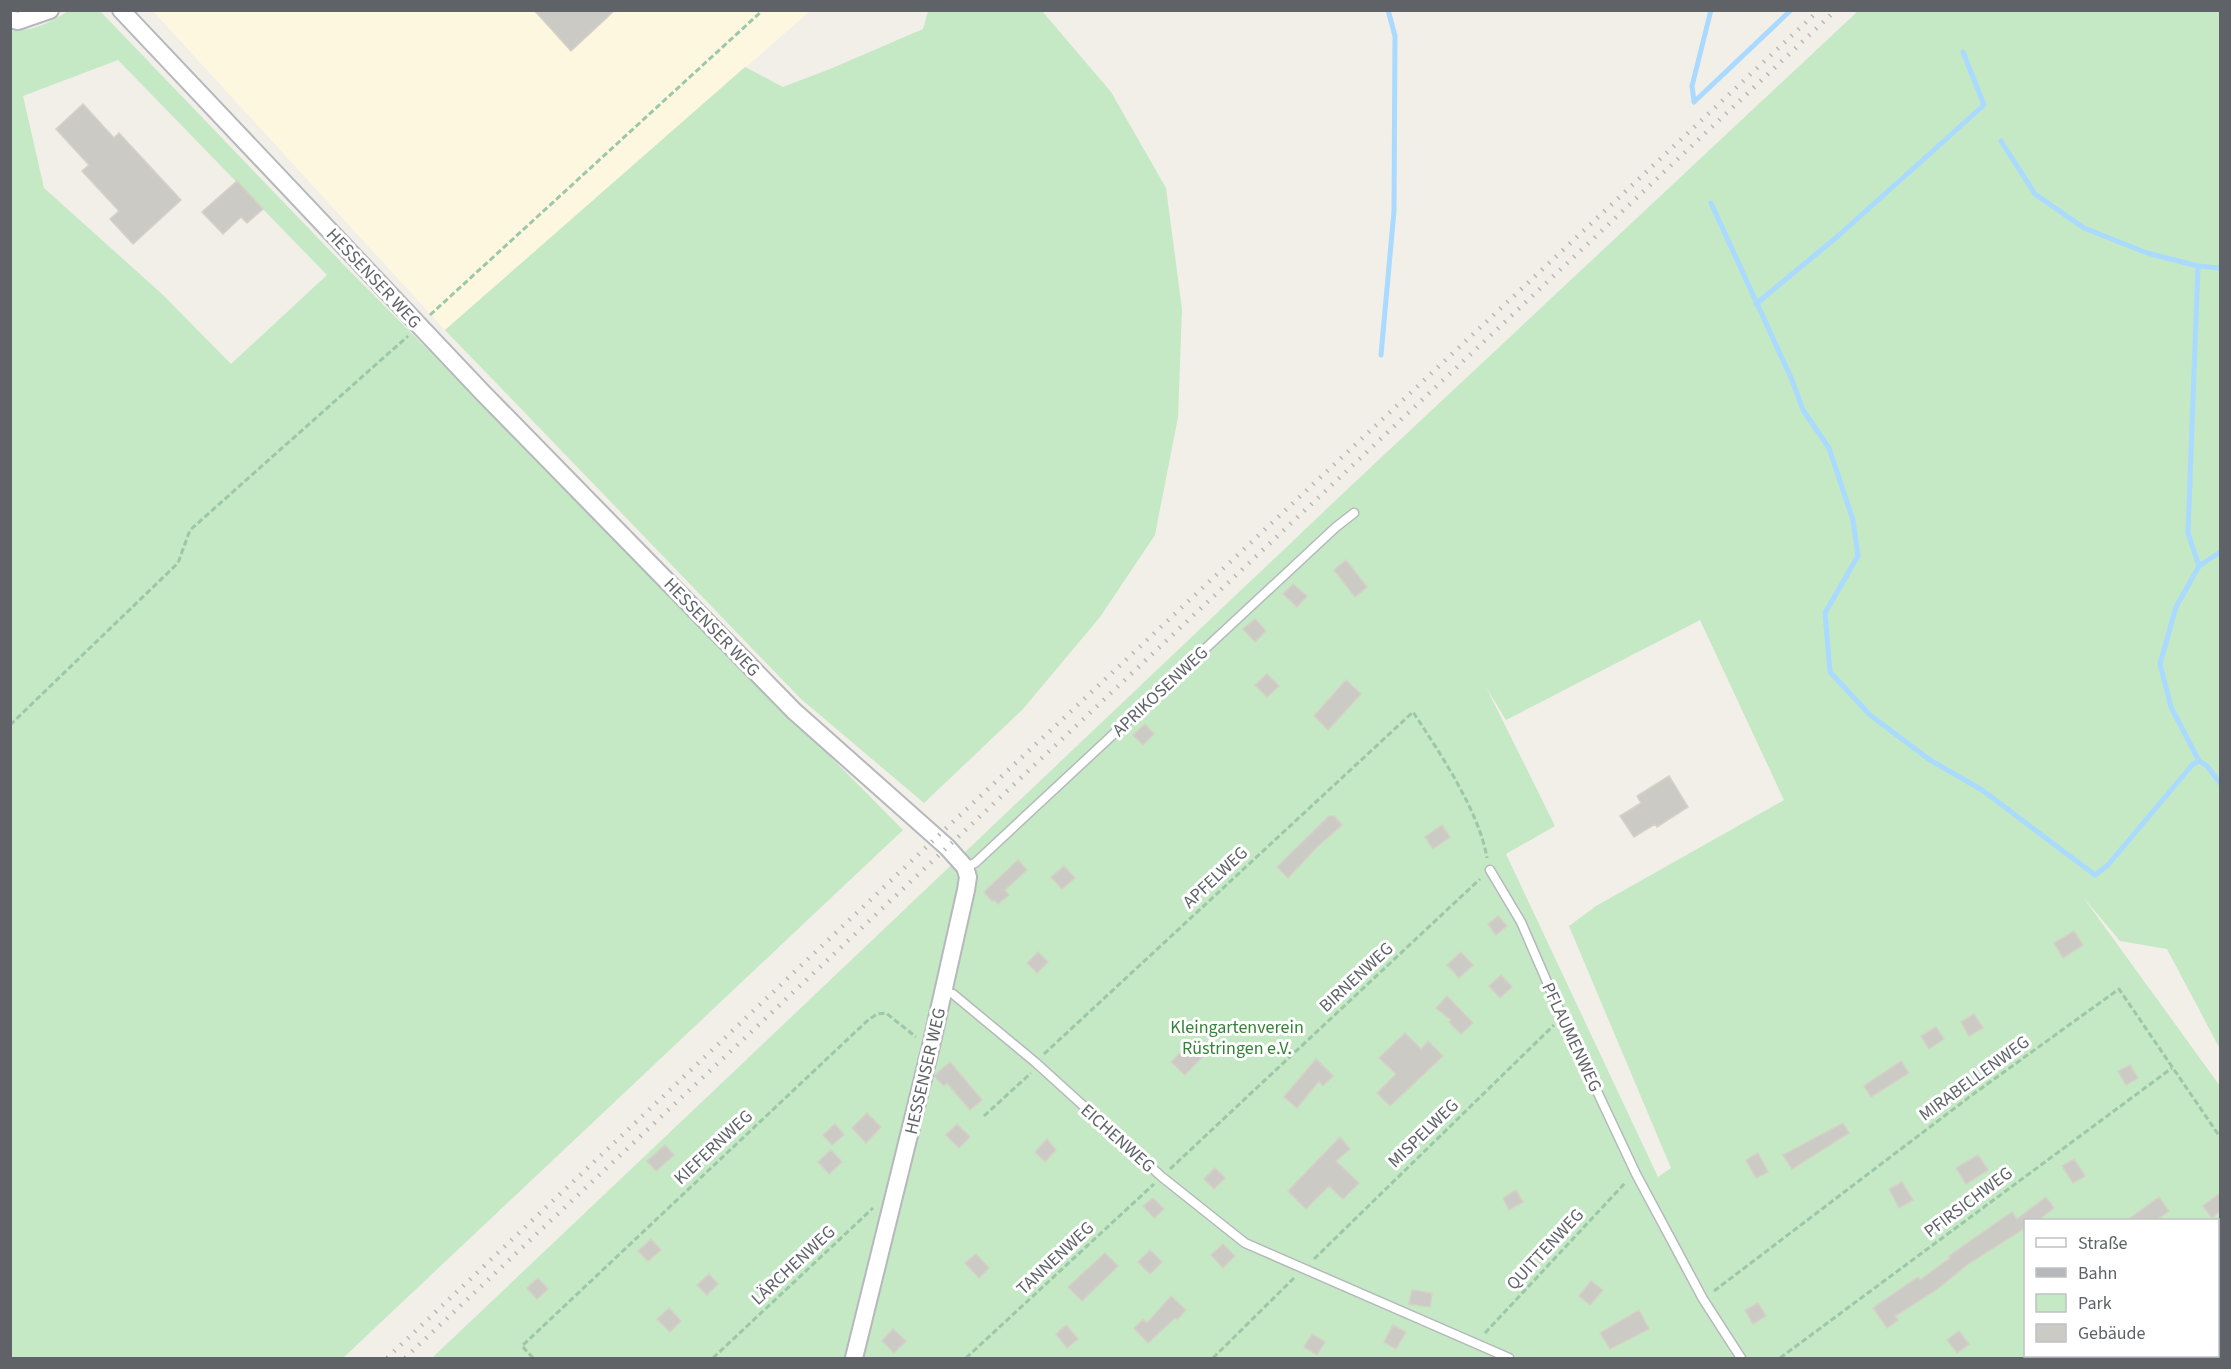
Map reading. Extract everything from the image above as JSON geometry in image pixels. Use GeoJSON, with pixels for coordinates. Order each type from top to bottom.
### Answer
{"type":"FeatureCollection","features":[{"type":"Feature","properties":{"kind":"street"},"geometry":{"type":"LineString","coordinates":[[10,19],[18,21],[50,10]]}},
{"type":"Feature","properties":{"kind":"street","name":"HESSENSER WEG"},"geometry":{"type":"LineString","coordinates":[[121,10],[419,325],[794,711],[937,837],[965,867],[968,877],[966,890],[944,992],[854,1359]]}},
{"type":"Feature","properties":{"kind":"lane","name":"APRIKOSENWEG"},"geometry":{"type":"LineString","coordinates":[[965,867],[975,863],[1336,527],[1354,513]]}},
{"type":"Feature","properties":{"kind":"lane","name":"PFLAUMENWEG"},"geometry":{"type":"LineString","coordinates":[[1490,870],[1521,922],[1564,1021],[1636,1174],[1702,1299],[1741,1359]]}},
{"type":"Feature","properties":{"kind":"lane","name":"EICHENWEG"},"geometry":{"type":"LineString","coordinates":[[944,992],[953,994],[1037,1064],[1162,1177],[1245,1243],[1509,1359]]}},
{"type":"Feature","properties":{"kind":"path"},"geometry":{"type":"LineString","coordinates":[[10,725],[178,563],[190,530],[419,325],[760,12]]}},
{"type":"Feature","properties":{"kind":"path","name":"APFELWEG"},"geometry":{"type":"LineString","coordinates":[[984,1116],[1413,712],[1448,765],[1484,840],[1490,870]]}},
{"type":"Feature","properties":{"kind":"path","name":"BIRNENWEG"},"geometry":{"type":"LineString","coordinates":[[1162,1177],[1490,870]]}},
{"type":"Feature","properties":{"kind":"path","name":"MIRABELLENWEG"},"geometry":{"type":"LineString","coordinates":[[1702,1299],[1972,1095],[2120,989],[2220,1137]]}},
{"type":"Feature","properties":{"kind":"path","name":"KIEFERNWEG"},"geometry":{"type":"LineString","coordinates":[[533,1359],[522,1346],[867,1020],[877,1014],[886,1013],[921,1041],[931,1046]]}},
{"type":"Feature","properties":{"kind":"path","name":"MISPELWEG"},"geometry":{"type":"LineString","coordinates":[[1304,1268],[1551,1027],[1564,1021]]}},
{"type":"Feature","properties":{"kind":"path","name":"PFIRSICHWEG"},"geometry":{"type":"LineString","coordinates":[[1780,1359],[2172,1068]]}},
{"type":"Feature","properties":{"kind":"path","name":"QUITTENWEG"},"geometry":{"type":"LineString","coordinates":[[1474,1344],[1630,1177],[1636,1174]]}},
{"type":"Feature","properties":{"kind":"path","name":"TANNENWEG"},"geometry":{"type":"LineString","coordinates":[[966,1359],[1162,1177]]}},
{"type":"Feature","properties":{"kind":"path","name":"LÄRCHENWEG"},"geometry":{"type":"LineString","coordinates":[[713,1359],[881,1200],[894,1197]]}},
{"type":"Feature","properties":{"kind":"path"},"geometry":{"type":"LineString","coordinates":[[1213,1359],[1304,1268]]}},
{"type":"Feature","properties":{"kind":"shaded area"},"geometry":{"type":"Polygon","coordinates":[[[153,11],[810,11],[445,330],[153,11]]]}},
{"type":"Feature","properties":{"kind":"green space"},"geometry":{"type":"Polygon","coordinates":[[[68,11],[100,11],[341,262],[903,830],[343,1358],[11,1358],[11,29],[33,28],[48,23],[68,11]],[[118,60],[23,96],[44,188],[162,294],[231,364],[327,275],[118,60]]]}},
{"type":"Feature","properties":{"kind":"green space"},"geometry":{"type":"Polygon","coordinates":[[[928,11],[1042,11],[1111,92],[1166,188],[1182,309],[1178,417],[1155,535],[1100,617],[1023,709],[924,803],[801,699],[445,330],[745,67],[783,87],[923,29],[928,11]]]}},
{"type":"Feature","properties":{"kind":"green space","name":"Kleingartenverein Rüstringen e.V."},"geometry":{"type":"Polygon","coordinates":[[[1858,11],[2220,11],[2220,1049],[2167,949],[2120,941],[2083,897],[2220,1086],[2220,1358],[432,1358],[1355,482],[1858,11]],[[1700,620],[1506,720],[1486,687],[1555,826],[1506,854],[1658,1177],[1671,1168],[1569,926],[1596,906],[1784,800],[1700,620]]]}},
{"type":"Feature","properties":{"kind":"building"},"geometry":{"type":"Polygon","coordinates":[[[534,10],[615,10],[571,51],[534,10]]]}},
{"type":"Feature","properties":{"kind":"building"},"geometry":{"type":"Polygon","coordinates":[[[83,104],[114,138],[119,133],[181,200],[133,244],[110,219],[119,211],[82,171],[89,165],[56,129],[83,104]]]}},
{"type":"Feature","properties":{"kind":"building"},"geometry":{"type":"Polygon","coordinates":[[[237,181],[263,209],[247,223],[241,217],[223,234],[202,212],[237,181]]]}},
{"type":"Feature","properties":{"kind":"building"},"geometry":{"type":"Polygon","coordinates":[[[1346,560],[1367,587],[1355,597],[1334,570],[1346,560]]]}},
{"type":"Feature","properties":{"kind":"building"},"geometry":{"type":"Polygon","coordinates":[[[1293,584],[1307,596],[1297,607],[1283,594],[1293,584]]]}},
{"type":"Feature","properties":{"kind":"building"},"geometry":{"type":"Polygon","coordinates":[[[1255,619],[1266,631],[1255,642],[1243,629],[1255,619]]]}},
{"type":"Feature","properties":{"kind":"building"},"geometry":{"type":"Polygon","coordinates":[[[1267,674],[1279,686],[1267,697],[1255,685],[1267,674]]]}},
{"type":"Feature","properties":{"kind":"building"},"geometry":{"type":"Polygon","coordinates":[[[1346,680],[1361,694],[1328,730],[1314,716],[1346,680]]]}},
{"type":"Feature","properties":{"kind":"building"},"geometry":{"type":"Polygon","coordinates":[[[1145,724],[1154,734],[1143,745],[1133,735],[1145,724]]]}},
{"type":"Feature","properties":{"kind":"building"},"geometry":{"type":"Polygon","coordinates":[[[1669,776],[1688,807],[1657,827],[1655,824],[1634,837],[1620,816],[1641,803],[1637,796],[1669,776]]]}},
{"type":"Feature","properties":{"kind":"building"},"geometry":{"type":"Polygon","coordinates":[[[1329,816],[1334,816],[1342,825],[1318,846],[1288,878],[1277,867],[1329,816]]]}},
{"type":"Feature","properties":{"kind":"building"},"geometry":{"type":"Polygon","coordinates":[[[1442,825],[1450,837],[1433,849],[1425,837],[1442,825]]]}},
{"type":"Feature","properties":{"kind":"building"},"geometry":{"type":"Polygon","coordinates":[[[1018,860],[1027,870],[1005,890],[1009,895],[998,904],[992,901],[984,892],[1018,860]]]}},
{"type":"Feature","properties":{"kind":"building"},"geometry":{"type":"Polygon","coordinates":[[[1064,866],[1075,878],[1062,889],[1051,877],[1064,866]]]}},
{"type":"Feature","properties":{"kind":"building"},"geometry":{"type":"Polygon","coordinates":[[[1498,916],[1507,926],[1496,935],[1488,924],[1498,916]]]}},
{"type":"Feature","properties":{"kind":"building"},"geometry":{"type":"Polygon","coordinates":[[[2074,931],[2083,945],[2063,958],[2054,943],[2074,931]]]}},
{"type":"Feature","properties":{"kind":"building"},"geometry":{"type":"Polygon","coordinates":[[[1038,952],[1048,962],[1037,973],[1027,963],[1038,952]]]}},
{"type":"Feature","properties":{"kind":"building"},"geometry":{"type":"Polygon","coordinates":[[[1461,952],[1473,965],[1459,978],[1447,965],[1461,952]]]}},
{"type":"Feature","properties":{"kind":"building"},"geometry":{"type":"Polygon","coordinates":[[[1501,975],[1512,987],[1500,998],[1489,986],[1501,975]]]}},
{"type":"Feature","properties":{"kind":"building"},"geometry":{"type":"Polygon","coordinates":[[[1447,996],[1473,1023],[1461,1034],[1449,1022],[1451,1020],[1436,1008],[1447,996]]]}},
{"type":"Feature","properties":{"kind":"building"},"geometry":{"type":"Polygon","coordinates":[[[1974,1014],[1983,1028],[1969,1036],[1961,1022],[1974,1014]]]}},
{"type":"Feature","properties":{"kind":"building"},"geometry":{"type":"Polygon","coordinates":[[[1936,1027],[1944,1039],[1929,1049],[1921,1036],[1936,1027]]]}},
{"type":"Feature","properties":{"kind":"building"},"geometry":{"type":"Polygon","coordinates":[[[1405,1033],[1421,1049],[1428,1041],[1443,1056],[1390,1106],[1377,1093],[1396,1074],[1379,1058],[1405,1033]]]}},
{"type":"Feature","properties":{"kind":"building"},"geometry":{"type":"Polygon","coordinates":[[[1195,1038],[1208,1051],[1185,1075],[1171,1062],[1195,1038]]]}},
{"type":"Feature","properties":{"kind":"building"},"geometry":{"type":"Polygon","coordinates":[[[1316,1059],[1333,1076],[1323,1086],[1319,1081],[1297,1108],[1284,1097],[1316,1059]]]}},
{"type":"Feature","properties":{"kind":"building"},"geometry":{"type":"Polygon","coordinates":[[[1901,1061],[1909,1073],[1871,1097],[1864,1086],[1901,1061]]]}},
{"type":"Feature","properties":{"kind":"building"},"geometry":{"type":"Polygon","coordinates":[[[950,1062],[982,1100],[970,1110],[947,1083],[944,1086],[934,1076],[950,1062]]]}},
{"type":"Feature","properties":{"kind":"building"},"geometry":{"type":"Polygon","coordinates":[[[2130,1065],[2138,1078],[2126,1085],[2118,1071],[2130,1065]]]}},
{"type":"Feature","properties":{"kind":"building"},"geometry":{"type":"Polygon","coordinates":[[[867,1113],[881,1127],[866,1143],[852,1128],[867,1113]]]}},
{"type":"Feature","properties":{"kind":"building"},"geometry":{"type":"Polygon","coordinates":[[[1843,1123],[1849,1133],[1792,1169],[1783,1155],[1843,1123]]]}},
{"type":"Feature","properties":{"kind":"building"},"geometry":{"type":"Polygon","coordinates":[[[835,1124],[844,1135],[832,1145],[823,1135],[835,1124]]]}},
{"type":"Feature","properties":{"kind":"building"},"geometry":{"type":"Polygon","coordinates":[[[957,1124],[970,1137],[959,1148],[946,1135],[957,1124]]]}},
{"type":"Feature","properties":{"kind":"building"},"geometry":{"type":"Polygon","coordinates":[[[1340,1137],[1350,1149],[1336,1161],[1359,1183],[1343,1199],[1329,1186],[1306,1209],[1288,1191],[1340,1137]]]}},
{"type":"Feature","properties":{"kind":"building"},"geometry":{"type":"Polygon","coordinates":[[[1047,1139],[1056,1150],[1045,1162],[1035,1152],[1047,1139]]]}},
{"type":"Feature","properties":{"kind":"building"},"geometry":{"type":"Polygon","coordinates":[[[665,1145],[674,1155],[656,1171],[647,1161],[665,1145]]]}},
{"type":"Feature","properties":{"kind":"building"},"geometry":{"type":"Polygon","coordinates":[[[831,1150],[842,1162],[829,1174],[818,1162],[831,1150]]]}},
{"type":"Feature","properties":{"kind":"building"},"geometry":{"type":"Polygon","coordinates":[[[1758,1153],[1768,1172],[1756,1178],[1746,1160],[1758,1153]]]}},
{"type":"Feature","properties":{"kind":"building"},"geometry":{"type":"Polygon","coordinates":[[[1978,1155],[1988,1170],[1966,1184],[1956,1168],[1978,1155]]]}},
{"type":"Feature","properties":{"kind":"building"},"geometry":{"type":"Polygon","coordinates":[[[2074,1159],[2085,1176],[2073,1183],[2062,1166],[2074,1159]]]}},
{"type":"Feature","properties":{"kind":"building"},"geometry":{"type":"Polygon","coordinates":[[[1215,1168],[1225,1178],[1214,1189],[1204,1179],[1215,1168]]]}},
{"type":"Feature","properties":{"kind":"building"},"geometry":{"type":"Polygon","coordinates":[[[1902,1182],[1913,1200],[1899,1208],[1889,1189],[1902,1182]]]}},
{"type":"Feature","properties":{"kind":"building"},"geometry":{"type":"Polygon","coordinates":[[[1516,1190],[1523,1202],[1509,1210],[1503,1198],[1516,1190]]]}},
{"type":"Feature","properties":{"kind":"building"},"geometry":{"type":"Polygon","coordinates":[[[2220,1193],[2220,1211],[2212,1218],[2203,1206],[2220,1193]]]}},
{"type":"Feature","properties":{"kind":"building"},"geometry":{"type":"Polygon","coordinates":[[[2046,1197],[2054,1208],[2040,1219],[2024,1219],[2024,1229],[1968,1264],[1936,1290],[1895,1316],[1898,1320],[1887,1328],[1873,1308],[1918,1277],[1920,1280],[1950,1258],[1949,1256],[2012,1212],[2017,1219],[2046,1197]]]}},
{"type":"Feature","properties":{"kind":"building"},"geometry":{"type":"Polygon","coordinates":[[[2159,1197],[2169,1211],[2158,1219],[2129,1219],[2159,1197]]]}},
{"type":"Feature","properties":{"kind":"building"},"geometry":{"type":"Polygon","coordinates":[[[1153,1198],[1164,1209],[1154,1218],[1143,1206],[1153,1198]]]}},
{"type":"Feature","properties":{"kind":"building"},"geometry":{"type":"Polygon","coordinates":[[[651,1239],[661,1250],[648,1261],[638,1251],[651,1239]]]}},
{"type":"Feature","properties":{"kind":"building"},"geometry":{"type":"Polygon","coordinates":[[[1223,1244],[1235,1256],[1223,1268],[1211,1255],[1223,1244]]]}},
{"type":"Feature","properties":{"kind":"building"},"geometry":{"type":"Polygon","coordinates":[[[1150,1250],[1162,1262],[1150,1274],[1138,1262],[1150,1250]]]}},
{"type":"Feature","properties":{"kind":"building"},"geometry":{"type":"Polygon","coordinates":[[[1105,1253],[1118,1266],[1082,1301],[1068,1287],[1105,1253]]]}},
{"type":"Feature","properties":{"kind":"building"},"geometry":{"type":"Polygon","coordinates":[[[976,1254],[989,1268],[979,1278],[965,1263],[976,1254]]]}},
{"type":"Feature","properties":{"kind":"building"},"geometry":{"type":"Polygon","coordinates":[[[709,1274],[718,1284],[707,1295],[697,1285],[709,1274]]]}},
{"type":"Feature","properties":{"kind":"building"},"geometry":{"type":"Polygon","coordinates":[[[538,1278],[548,1289],[537,1299],[527,1288],[538,1278]]]}},
{"type":"Feature","properties":{"kind":"building"},"geometry":{"type":"Polygon","coordinates":[[[1591,1281],[1603,1290],[1590,1305],[1579,1296],[1591,1281]]]}},
{"type":"Feature","properties":{"kind":"building"},"geometry":{"type":"Polygon","coordinates":[[[1412,1290],[1432,1293],[1430,1307],[1409,1304],[1412,1290]]]}},
{"type":"Feature","properties":{"kind":"building"},"geometry":{"type":"Polygon","coordinates":[[[1171,1296],[1186,1310],[1148,1343],[1134,1328],[1143,1319],[1147,1323],[1171,1296]]]}},
{"type":"Feature","properties":{"kind":"building"},"geometry":{"type":"Polygon","coordinates":[[[1758,1303],[1766,1316],[1753,1324],[1745,1310],[1758,1303]]]}},
{"type":"Feature","properties":{"kind":"building"},"geometry":{"type":"Polygon","coordinates":[[[669,1308],[681,1321],[670,1332],[657,1319],[669,1308]]]}},
{"type":"Feature","properties":{"kind":"building"},"geometry":{"type":"Polygon","coordinates":[[[1639,1310],[1649,1329],[1610,1349],[1600,1333],[1639,1310]]]}},
{"type":"Feature","properties":{"kind":"building"},"geometry":{"type":"Polygon","coordinates":[[[1066,1325],[1078,1339],[1067,1348],[1056,1334],[1066,1325]]]}},
{"type":"Feature","properties":{"kind":"building"},"geometry":{"type":"Polygon","coordinates":[[[1393,1325],[1406,1332],[1396,1349],[1384,1342],[1393,1325]]]}},
{"type":"Feature","properties":{"kind":"building"},"geometry":{"type":"Polygon","coordinates":[[[893,1329],[906,1341],[894,1353],[882,1341],[893,1329]]]}},
{"type":"Feature","properties":{"kind":"building"},"geometry":{"type":"Polygon","coordinates":[[[1959,1331],[1969,1344],[1957,1353],[1947,1340],[1959,1331]]]}},
{"type":"Feature","properties":{"kind":"building"},"geometry":{"type":"Polygon","coordinates":[[[1312,1334],[1325,1342],[1317,1355],[1304,1347],[1312,1334]]]}},
{"type":"Feature","properties":{"kind":"waterway"},"geometry":{"type":"LineString","coordinates":[[1381,355],[1394,211],[1395,36],[1388,10]]}},
{"type":"Feature","properties":{"kind":"waterway"},"geometry":{"type":"LineString","coordinates":[[1694,102],[1692,86],[1711,10]]}},
{"type":"Feature","properties":{"kind":"waterway"},"geometry":{"type":"LineString","coordinates":[[1694,102],[1791,10]]}},
{"type":"Feature","properties":{"kind":"waterway"},"geometry":{"type":"LineString","coordinates":[[1756,304],[1838,236],[1984,105],[1963,52]]}},
{"type":"Feature","properties":{"kind":"waterway"},"geometry":{"type":"LineString","coordinates":[[2001,141],[2035,194],[2084,228],[2147,253],[2198,266],[2188,533],[2199,566]]}},
{"type":"Feature","properties":{"kind":"waterway"},"geometry":{"type":"LineString","coordinates":[[1711,203],[1792,380],[1803,410],[1829,448],[1853,520],[1858,556],[1825,613],[1830,672],[1870,715],[1930,760],[1982,790],[2095,875],[2107,866],[2193,764],[2199,761],[2207,766],[2220,783]]}},
{"type":"Feature","properties":{"kind":"waterway"},"geometry":{"type":"LineString","coordinates":[[2198,266],[2220,268]]}},
{"type":"Feature","properties":{"kind":"waterway"},"geometry":{"type":"LineString","coordinates":[[2199,761],[2171,707],[2160,664],[2176,607],[2199,566],[2220,552]]}},
{"type":"Feature","properties":{"kind":"railway"},"geometry":{"type":"LineString","coordinates":[[387,1358],[940,834],[1819,10]]}},
{"type":"Feature","properties":{"kind":"railway"},"geometry":{"type":"LineString","coordinates":[[405,1358],[1836,10]]}}]}
